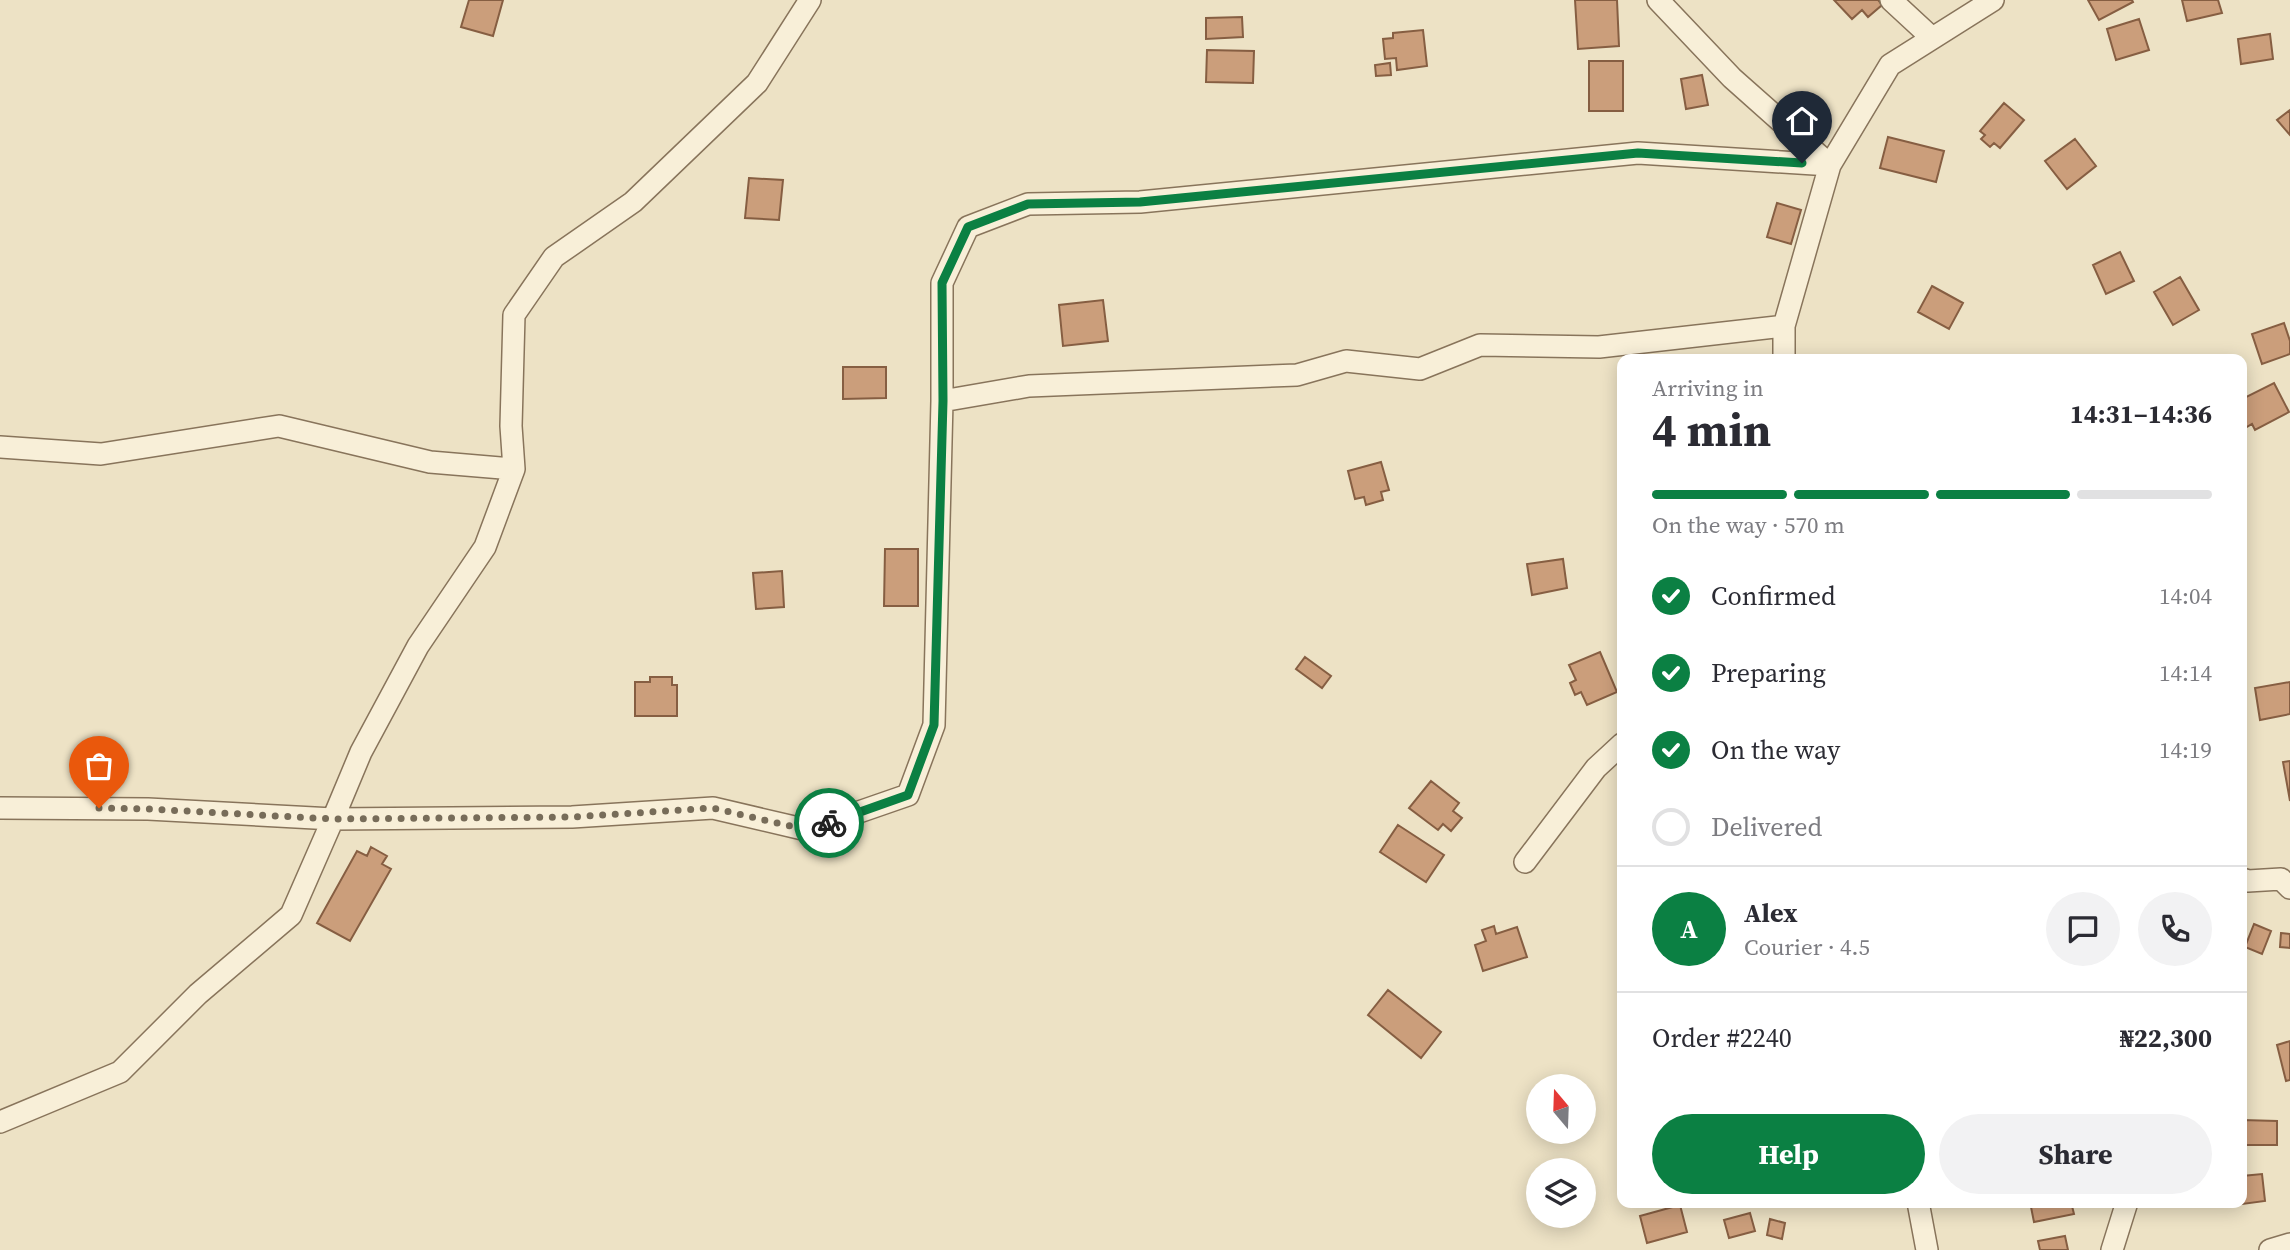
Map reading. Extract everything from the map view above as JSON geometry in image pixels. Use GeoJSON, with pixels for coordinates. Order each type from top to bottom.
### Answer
{"type":"FeatureCollection","features":[{"type":"Feature","properties":{"kind":"street"},"geometry":{"type":"LineString","coordinates":[[0,1122],[120,1072],[198,994],[291,915],[361,752],[418,646],[485,547],[513,469],[511,426],[514,315],[554,257],[633,202],[757,83],[810,0]]}},
{"type":"Feature","properties":{"kind":"street"},"geometry":{"type":"LineString","coordinates":[[1658,0],[1732,78],[1830,164]]}},
{"type":"Feature","properties":{"kind":"street"},"geometry":{"type":"LineString","coordinates":[[1891,0],[1931,37]]}},
{"type":"Feature","properties":{"kind":"street"},"geometry":{"type":"LineString","coordinates":[[1784,354],[1784,326],[1830,164],[1890,65],[1993,0]]}},
{"type":"Feature","properties":{"kind":"street"},"geometry":{"type":"LineString","coordinates":[[0,808],[148,809],[333,819],[572,817],[713,808],[807,830],[908,795],[934,725],[943,401],[942,283],[968,227],[1028,204],[1140,202],[1638,153],[1830,164]]}},
{"type":"Feature","properties":{"kind":"street"},"geometry":{"type":"LineString","coordinates":[[943,401],[1029,386],[1297,375],[1346,361],[1420,369],[1480,345],[1599,347],[1784,326]]}},
{"type":"Feature","properties":{"kind":"street"},"geometry":{"type":"LineString","coordinates":[[0,447],[101,454],[279,426],[430,462],[513,469]]}},
{"type":"Feature","properties":{"kind":"street"},"geometry":{"type":"LineString","coordinates":[[1525,862],[1596,768],[1617,749]]}},
{"type":"Feature","properties":{"kind":"street"},"geometry":{"type":"LineString","coordinates":[[2247,881],[2281,879],[2290,888]]}},
{"type":"Feature","properties":{"kind":"street"},"geometry":{"type":"LineString","coordinates":[[1919,1208],[1927,1250]]}},
{"type":"Feature","properties":{"kind":"street"},"geometry":{"type":"LineString","coordinates":[[2112,1250],[2125,1208]]}},
{"type":"Feature","properties":{"kind":"street"},"geometry":{"type":"LineString","coordinates":[[2270,1250],[2290,1244]]}},
{"type":"Feature","properties":{"kind":"building"},"geometry":{"type":"Polygon","coordinates":[[[469,0],[503,0],[493,36],[461,27],[469,0]]]}},
{"type":"Feature","properties":{"kind":"building"},"geometry":{"type":"Polygon","coordinates":[[[1575,0],[1617,0],[1619,46],[1578,49],[1575,0]]]}},
{"type":"Feature","properties":{"kind":"building"},"geometry":{"type":"Polygon","coordinates":[[[1834,0],[1878,0],[1882,5],[1868,17],[1862,10],[1852,19],[1834,0]]]}},
{"type":"Feature","properties":{"kind":"building"},"geometry":{"type":"Polygon","coordinates":[[[2088,0],[2132,0],[2133,2],[2099,20],[2088,0]]]}},
{"type":"Feature","properties":{"kind":"building"},"geometry":{"type":"Polygon","coordinates":[[[2182,0],[2218,0],[2222,13],[2187,21],[2182,0]]]}},
{"type":"Feature","properties":{"kind":"building"},"geometry":{"type":"Polygon","coordinates":[[[1242,17],[1243,37],[1206,39],[1206,18],[1242,17]]]}},
{"type":"Feature","properties":{"kind":"building"},"geometry":{"type":"Polygon","coordinates":[[[2139,19],[2149,50],[2116,60],[2107,29],[2139,19]]]}},
{"type":"Feature","properties":{"kind":"building"},"geometry":{"type":"Polygon","coordinates":[[[1423,30],[1427,66],[1397,70],[1396,58],[1385,59],[1383,39],[1393,38],[1393,33],[1423,30]]]}},
{"type":"Feature","properties":{"kind":"building"},"geometry":{"type":"Polygon","coordinates":[[[2270,34],[2273,59],[2241,64],[2238,39],[2270,34]]]}},
{"type":"Feature","properties":{"kind":"building"},"geometry":{"type":"Polygon","coordinates":[[[1207,50],[1254,51],[1253,83],[1206,82],[1207,50]]]}},
{"type":"Feature","properties":{"kind":"building"},"geometry":{"type":"Polygon","coordinates":[[[1589,61],[1623,61],[1623,111],[1589,111],[1589,61]]]}},
{"type":"Feature","properties":{"kind":"building"},"geometry":{"type":"Polygon","coordinates":[[[1390,63],[1391,75],[1376,76],[1375,65],[1390,63]]]}},
{"type":"Feature","properties":{"kind":"building"},"geometry":{"type":"Polygon","coordinates":[[[1702,75],[1708,105],[1686,109],[1681,79],[1702,75]]]}},
{"type":"Feature","properties":{"kind":"building"},"geometry":{"type":"Polygon","coordinates":[[[2004,103],[2024,120],[2000,148],[1994,143],[1990,147],[1981,139],[1985,135],[1980,131],[2004,103]]]}},
{"type":"Feature","properties":{"kind":"building"},"geometry":{"type":"Polygon","coordinates":[[[2290,110],[2290,135],[2277,120],[2290,110]]]}},
{"type":"Feature","properties":{"kind":"building"},"geometry":{"type":"Polygon","coordinates":[[[1888,137],[1944,151],[1936,182],[1880,168],[1888,137]]]}},
{"type":"Feature","properties":{"kind":"building"},"geometry":{"type":"Polygon","coordinates":[[[2075,139],[2096,166],[2067,189],[2045,161],[2075,139]]]}},
{"type":"Feature","properties":{"kind":"building"},"geometry":{"type":"Polygon","coordinates":[[[749,178],[783,180],[779,220],[745,218],[749,178]]]}},
{"type":"Feature","properties":{"kind":"building"},"geometry":{"type":"Polygon","coordinates":[[[1777,203],[1801,210],[1791,244],[1767,237],[1777,203]]]}},
{"type":"Feature","properties":{"kind":"building"},"geometry":{"type":"Polygon","coordinates":[[[2120,252],[2134,281],[2106,294],[2093,265],[2120,252]]]}},
{"type":"Feature","properties":{"kind":"building"},"geometry":{"type":"Polygon","coordinates":[[[2180,277],[2199,310],[2173,325],[2154,292],[2180,277]]]}},
{"type":"Feature","properties":{"kind":"building"},"geometry":{"type":"Polygon","coordinates":[[[1932,286],[1963,303],[1949,329],[1918,312],[1932,286]]]}},
{"type":"Feature","properties":{"kind":"building"},"geometry":{"type":"Polygon","coordinates":[[[1103,300],[1108,341],[1063,346],[1059,305],[1103,300]]]}},
{"type":"Feature","properties":{"kind":"building"},"geometry":{"type":"Polygon","coordinates":[[[2284,323],[2290,341],[2290,354],[2262,364],[2252,334],[2284,323]]]}},
{"type":"Feature","properties":{"kind":"building"},"geometry":{"type":"Polygon","coordinates":[[[843,367],[886,367],[886,398],[843,399],[843,367]]]}},
{"type":"Feature","properties":{"kind":"building"},"geometry":{"type":"Polygon","coordinates":[[[2274,383],[2289,412],[2255,430],[2252,424],[2247,427],[2247,396],[2274,383]]]}},
{"type":"Feature","properties":{"kind":"building"},"geometry":{"type":"Polygon","coordinates":[[[1381,462],[1389,490],[1381,492],[1383,500],[1366,505],[1364,497],[1355,499],[1348,471],[1381,462]]]}},
{"type":"Feature","properties":{"kind":"building"},"geometry":{"type":"Polygon","coordinates":[[[885,549],[918,549],[918,606],[884,606],[885,549]]]}},
{"type":"Feature","properties":{"kind":"building"},"geometry":{"type":"Polygon","coordinates":[[[1563,559],[1567,588],[1532,595],[1527,564],[1563,559]]]}},
{"type":"Feature","properties":{"kind":"building"},"geometry":{"type":"Polygon","coordinates":[[[782,571],[784,607],[756,609],[753,573],[782,571]]]}},
{"type":"Feature","properties":{"kind":"building"},"geometry":{"type":"Polygon","coordinates":[[[1600,652],[1617,692],[1587,705],[1581,692],[1575,695],[1570,683],[1576,680],[1569,665],[1600,652]]]}},
{"type":"Feature","properties":{"kind":"building"},"geometry":{"type":"Polygon","coordinates":[[[1305,657],[1331,676],[1322,688],[1296,669],[1305,657]]]}},
{"type":"Feature","properties":{"kind":"building"},"geometry":{"type":"Polygon","coordinates":[[[650,677],[672,677],[672,685],[677,685],[677,716],[635,716],[635,682],[650,682],[650,677]]]}},
{"type":"Feature","properties":{"kind":"building"},"geometry":{"type":"Polygon","coordinates":[[[2290,682],[2290,714],[2260,720],[2255,688],[2290,682]]]}},
{"type":"Feature","properties":{"kind":"building"},"geometry":{"type":"Polygon","coordinates":[[[2290,761],[2290,801],[2283,762],[2290,761]]]}},
{"type":"Feature","properties":{"kind":"building"},"geometry":{"type":"Polygon","coordinates":[[[1431,781],[1459,803],[1453,811],[1462,818],[1451,831],[1443,824],[1438,830],[1409,808],[1431,781]]]}},
{"type":"Feature","properties":{"kind":"building"},"geometry":{"type":"Polygon","coordinates":[[[1398,825],[1444,855],[1426,882],[1380,852],[1398,825]]]}},
{"type":"Feature","properties":{"kind":"building"},"geometry":{"type":"Polygon","coordinates":[[[371,847],[387,856],[382,864],[391,869],[350,941],[317,923],[357,851],[367,856],[371,847]]]}},
{"type":"Feature","properties":{"kind":"building"},"geometry":{"type":"Polygon","coordinates":[[[2254,924],[2271,931],[2262,954],[2247,948],[2254,924]]]}},
{"type":"Feature","properties":{"kind":"building"},"geometry":{"type":"Polygon","coordinates":[[[1494,926],[1496,934],[1517,927],[1527,957],[1483,971],[1475,945],[1486,941],[1482,930],[1494,926]]]}},
{"type":"Feature","properties":{"kind":"building"},"geometry":{"type":"Polygon","coordinates":[[[2281,933],[2290,934],[2290,948],[2280,947],[2281,933]]]}},
{"type":"Feature","properties":{"kind":"building"},"geometry":{"type":"Polygon","coordinates":[[[1388,990],[1441,1032],[1421,1058],[1368,1015],[1388,990]]]}},
{"type":"Feature","properties":{"kind":"building"},"geometry":{"type":"Polygon","coordinates":[[[2290,1041],[2290,1080],[2286,1081],[2277,1045],[2290,1041]]]}},
{"type":"Feature","properties":{"kind":"building"},"geometry":{"type":"Polygon","coordinates":[[[2247,1120],[2277,1121],[2277,1145],[2247,1145],[2247,1120]]]}},
{"type":"Feature","properties":{"kind":"building"},"geometry":{"type":"Polygon","coordinates":[[[2262,1174],[2265,1201],[2247,1203],[2247,1176],[2262,1174]]]}},
{"type":"Feature","properties":{"kind":"building"},"geometry":{"type":"Polygon","coordinates":[[[1669,1208],[1681,1208],[1687,1232],[1647,1243],[1640,1216],[1669,1208]]]}},
{"type":"Feature","properties":{"kind":"building"},"geometry":{"type":"Polygon","coordinates":[[[2031,1208],[2072,1208],[2074,1214],[2034,1222],[2031,1208]]]}},
{"type":"Feature","properties":{"kind":"building"},"geometry":{"type":"Polygon","coordinates":[[[1750,1213],[1755,1231],[1729,1238],[1724,1220],[1750,1213]]]}},
{"type":"Feature","properties":{"kind":"building"},"geometry":{"type":"Polygon","coordinates":[[[1770,1219],[1785,1223],[1782,1239],[1767,1235],[1770,1219]]]}},
{"type":"Feature","properties":{"kind":"building"},"geometry":{"type":"Polygon","coordinates":[[[2065,1236],[2068,1250],[2040,1250],[2038,1241],[2065,1236]]]}},
{"type":"Feature","properties":{"kind":"way so far"},"geometry":{"type":"LineString","coordinates":[[99,808],[333,819],[572,817],[713,808],[807,830],[829,823]]}},
{"type":"Feature","properties":{"kind":"route"},"geometry":{"type":"LineString","coordinates":[[829,823],[908,795],[934,725],[943,401],[942,283],[968,227],[1028,204],[1140,202],[1638,153],[1802,163]]}}]}
